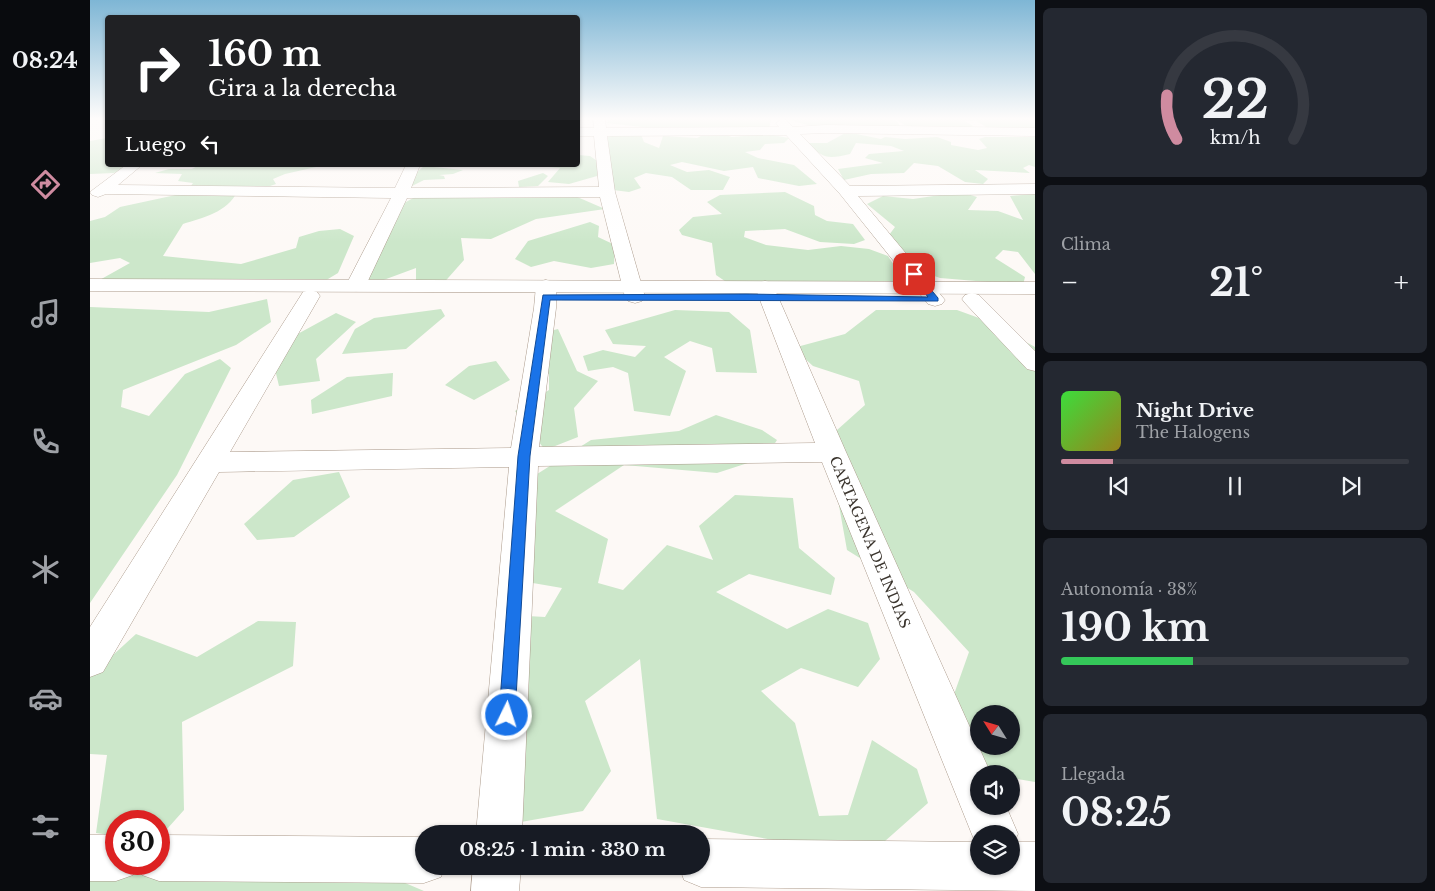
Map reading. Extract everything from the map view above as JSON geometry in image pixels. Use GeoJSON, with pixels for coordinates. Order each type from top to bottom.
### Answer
{"type":"FeatureCollection","features":[{"type":"Feature","properties":{"kind":"street"},"geometry":{"type":"LineString","coordinates":[[604,160],[607,192],[634,292]]}},
{"type":"Feature","properties":{"kind":"street"},"geometry":{"type":"LineString","coordinates":[[816,160],[846,191],[930,294],[972,299],[1035,299]]}},
{"type":"Feature","properties":{"kind":"street"},"geometry":{"type":"LineString","coordinates":[[96,194],[132,167]]}},
{"type":"Feature","properties":{"kind":"street"},"geometry":{"type":"LineString","coordinates":[[356,285],[412,167]]}},
{"type":"Feature","properties":{"kind":"street"},"geometry":{"type":"LineString","coordinates":[[90,179],[116,179]]}},
{"type":"Feature","properties":{"kind":"street"},"geometry":{"type":"LineString","coordinates":[[846,191],[1035,189]]}},
{"type":"Feature","properties":{"kind":"street"},"geometry":{"type":"LineString","coordinates":[[96,194],[607,192]]}},
{"type":"Feature","properties":{"kind":"street"},"geometry":{"type":"LineString","coordinates":[[90,285],[356,285],[546,291],[930,294],[1035,288]]}},
{"type":"Feature","properties":{"kind":"street"},"geometry":{"type":"LineString","coordinates":[[90,295],[310,296],[546,291]]}},
{"type":"Feature","properties":{"kind":"street"},"geometry":{"type":"LineString","coordinates":[[500,825],[524,456],[546,291]]}},
{"type":"Feature","properties":{"kind":"street","name":"CARTAGENA DE INDIAS"},"geometry":{"type":"LineString","coordinates":[[767,292],[832,452],[970,775]]}},
{"type":"Feature","properties":{"kind":"street"},"geometry":{"type":"LineString","coordinates":[[90,660],[310,296]]}},
{"type":"Feature","properties":{"kind":"street"},"geometry":{"type":"LineString","coordinates":[[972,299],[1035,364]]}},
{"type":"Feature","properties":{"kind":"street"},"geometry":{"type":"LineString","coordinates":[[210,462],[832,452]]}},
{"type":"Feature","properties":{"kind":"street"},"geometry":{"type":"LineString","coordinates":[[90,858],[105,858]]}},
{"type":"Feature","properties":{"kind":"street"},"geometry":{"type":"LineString","coordinates":[[170,858],[415,860]]}},
{"type":"Feature","properties":{"kind":"street"},"geometry":{"type":"LineString","coordinates":[[710,863],[970,865]]}},
{"type":"Feature","properties":{"kind":"street"},"geometry":{"type":"LineString","coordinates":[[495,891],[496,875]]}},
{"type":"Feature","properties":{"kind":"green space"},"geometry":{"type":"Polygon","coordinates":[[[90,160],[105,160],[105,167],[129,167],[114,173],[90,174],[90,160]]]}},
{"type":"Feature","properties":{"kind":"green space"},"geometry":{"type":"Polygon","coordinates":[[[580,160],[595,160],[600,163],[597,176],[569,184],[548,182],[560,168],[549,167],[580,167],[580,160]]]}},
{"type":"Feature","properties":{"kind":"green space"},"geometry":{"type":"Polygon","coordinates":[[[605,160],[766,160],[794,165],[817,184],[799,186],[758,178],[753,167],[724,171],[682,162],[670,165],[687,172],[709,170],[730,177],[723,190],[691,190],[672,177],[646,173],[634,178],[641,188],[629,192],[613,190],[605,160]]]}},
{"type":"Feature","properties":{"kind":"green space"},"geometry":{"type":"Polygon","coordinates":[[[871,160],[1035,160],[1035,167],[1029,165],[1023,168],[1030,173],[975,170],[988,179],[983,184],[965,182],[938,166],[914,163],[904,173],[871,174],[844,180],[838,169],[883,163],[871,160]]]}},
{"type":"Feature","properties":{"kind":"green space"},"geometry":{"type":"Polygon","coordinates":[[[196,167],[316,167],[285,174],[273,179],[276,184],[261,189],[190,187],[193,183],[178,181],[182,174],[155,173],[169,169],[192,169],[196,167]]]}},
{"type":"Feature","properties":{"kind":"green space"},"geometry":{"type":"Polygon","coordinates":[[[423,167],[463,170],[453,174],[439,175],[444,176],[445,179],[424,180],[410,187],[397,185],[399,179],[414,175],[423,167]]]}},
{"type":"Feature","properties":{"kind":"green space"},"geometry":{"type":"Polygon","coordinates":[[[543,173],[548,176],[538,186],[519,187],[518,181],[543,173]]]}},
{"type":"Feature","properties":{"kind":"green space"},"geometry":{"type":"Polygon","coordinates":[[[237,192],[233,199],[221,209],[206,217],[183,224],[163,256],[241,264],[296,248],[299,237],[319,231],[340,229],[354,236],[338,273],[313,288],[96,282],[130,263],[120,258],[90,263],[90,221],[105,217],[120,207],[185,193],[237,192]]]}},
{"type":"Feature","properties":{"kind":"green space"},"geometry":{"type":"Polygon","coordinates":[[[785,192],[814,206],[815,215],[827,221],[853,224],[865,240],[854,244],[820,242],[785,229],[745,231],[744,237],[766,245],[808,250],[841,246],[869,249],[888,256],[903,279],[892,286],[738,290],[716,275],[712,243],[682,235],[679,230],[693,217],[722,214],[707,202],[720,195],[785,192]]]}},
{"type":"Feature","properties":{"kind":"green space"},"geometry":{"type":"Polygon","coordinates":[[[961,192],[977,197],[968,210],[998,211],[1023,220],[1010,196],[1035,194],[1035,274],[1018,252],[1003,250],[995,258],[1025,277],[1023,285],[940,278],[912,268],[886,239],[895,227],[867,204],[883,196],[913,199],[961,192]]]}},
{"type":"Feature","properties":{"kind":"green space"},"geometry":{"type":"Polygon","coordinates":[[[575,196],[605,209],[536,219],[491,239],[461,238],[464,260],[441,286],[416,287],[416,268],[370,285],[358,283],[384,214],[415,197],[575,196]]]}},
{"type":"Feature","properties":{"kind":"green space"},"geometry":{"type":"Polygon","coordinates":[[[590,222],[599,226],[598,237],[615,245],[614,264],[591,268],[554,261],[531,267],[515,259],[528,241],[590,222]]]}},
{"type":"Feature","properties":{"kind":"green space"},"geometry":{"type":"Polygon","coordinates":[[[267,299],[271,322],[236,345],[123,390],[121,407],[149,416],[185,374],[220,359],[231,368],[177,475],[90,603],[90,307],[209,312],[267,299]]]}},
{"type":"Feature","properties":{"kind":"green space"},"geometry":{"type":"Polygon","coordinates":[[[441,309],[445,316],[406,349],[342,354],[355,329],[374,318],[441,309]]]}},
{"type":"Feature","properties":{"kind":"green space"},"geometry":{"type":"Polygon","coordinates":[[[675,310],[729,312],[750,330],[757,373],[716,372],[712,348],[690,341],[664,357],[686,371],[670,416],[634,411],[628,373],[613,367],[588,371],[583,356],[603,350],[635,357],[646,346],[613,344],[605,330],[675,310]]]}},
{"type":"Feature","properties":{"kind":"green space"},"geometry":{"type":"Polygon","coordinates":[[[876,310],[957,310],[990,322],[1035,347],[1035,782],[1020,780],[1020,765],[987,765],[979,755],[1020,755],[1020,705],[970,705],[970,743],[947,714],[969,652],[914,592],[847,550],[827,439],[865,405],[859,381],[813,366],[793,348],[845,334],[876,310]]]}},
{"type":"Feature","properties":{"kind":"green space"},"geometry":{"type":"Polygon","coordinates":[[[336,313],[356,322],[316,359],[320,381],[279,386],[272,357],[283,342],[336,313]]]}},
{"type":"Feature","properties":{"kind":"green space"},"geometry":{"type":"Polygon","coordinates":[[[558,329],[577,371],[598,381],[574,408],[578,437],[545,450],[515,411],[549,390],[549,374],[526,361],[538,334],[558,329]]]}},
{"type":"Feature","properties":{"kind":"green space"},"geometry":{"type":"Polygon","coordinates":[[[496,361],[510,380],[474,400],[445,385],[469,366],[496,361]]]}},
{"type":"Feature","properties":{"kind":"green space"},"geometry":{"type":"Polygon","coordinates":[[[393,373],[392,396],[312,414],[311,400],[347,377],[393,373]]]}},
{"type":"Feature","properties":{"kind":"green space"},"geometry":{"type":"Polygon","coordinates":[[[716,415],[762,430],[777,440],[766,457],[717,473],[624,465],[555,511],[608,539],[598,583],[623,590],[667,545],[713,560],[699,526],[735,495],[793,498],[799,548],[835,578],[831,595],[749,574],[716,592],[787,629],[828,609],[868,623],[880,659],[858,687],[801,668],[761,691],[795,723],[819,816],[848,815],[872,740],[917,769],[928,803],[867,857],[710,829],[710,825],[690,825],[657,819],[640,659],[585,701],[611,771],[583,811],[521,822],[510,615],[545,617],[562,588],[504,578],[515,488],[591,440],[679,431],[716,415]]]}},
{"type":"Feature","properties":{"kind":"green space"},"geometry":{"type":"Polygon","coordinates":[[[339,472],[350,497],[294,537],[257,540],[244,524],[293,480],[339,472]]]}},
{"type":"Feature","properties":{"kind":"green space"},"geometry":{"type":"Polygon","coordinates":[[[258,621],[296,622],[293,666],[182,722],[184,810],[170,826],[170,810],[105,810],[105,834],[96,833],[107,755],[90,754],[90,676],[136,634],[197,657],[258,621]]]}},
{"type":"Feature","properties":{"kind":"green space"},"geometry":{"type":"Polygon","coordinates":[[[344,857],[424,891],[90,891],[90,866],[105,865],[105,875],[170,875],[170,863],[344,857]]]}},
{"type":"Feature","properties":{"kind":"route"},"geometry":{"type":"LineString","coordinates":[[507,715],[524,456],[546,297],[746,297],[935,300],[914,274]]}}]}
